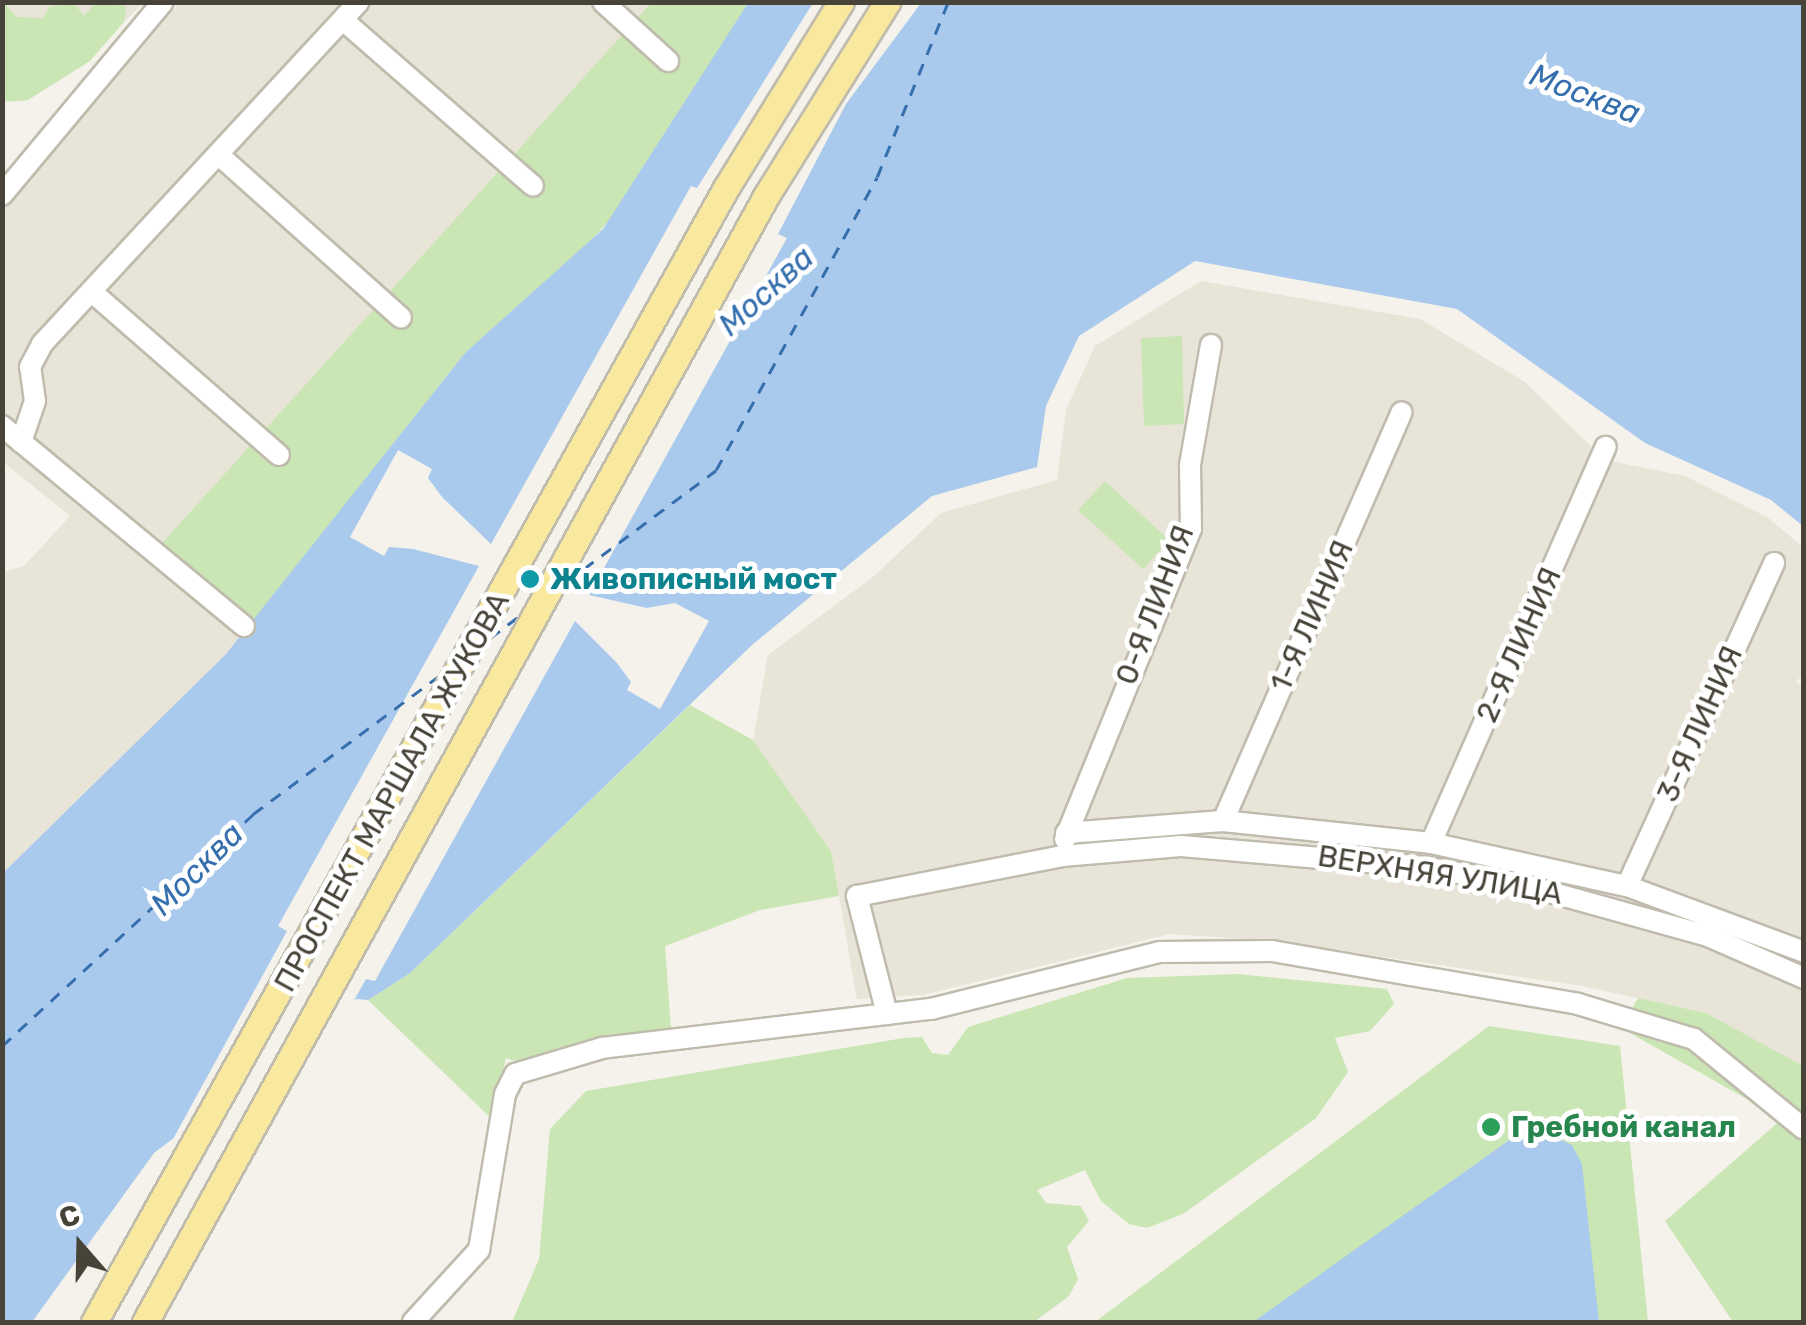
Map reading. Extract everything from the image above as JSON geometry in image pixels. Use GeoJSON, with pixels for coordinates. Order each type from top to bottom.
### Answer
{"type":"FeatureCollection","features":[{"type":"Feature","properties":{"kind":"main road","name":"ПРОСПЕКТ МАРШАЛА ЖУКОВА"},"geometry":{"type":"LineString","coordinates":[[94,1322],[726,188],[841,2]]}},
{"type":"Feature","properties":{"kind":"main road","name":"ПРОСПЕКТ МАРШАЛА ЖУКОВА"},"geometry":{"type":"LineString","coordinates":[[146,1322],[766,196],[887,2]]}},
{"type":"Feature","properties":{"kind":"street"},"geometry":{"type":"LineString","coordinates":[[2,195],[163,2]]}},
{"type":"Feature","properties":{"kind":"street"},"geometry":{"type":"LineString","coordinates":[[21,442],[35,401],[32,360],[359,2]]}},
{"type":"Feature","properties":{"kind":"street"},"geometry":{"type":"LineString","coordinates":[[603,2],[668,60]]}},
{"type":"Feature","properties":{"kind":"street"},"geometry":{"type":"LineString","coordinates":[[343,20],[533,186]]}},
{"type":"Feature","properties":{"kind":"street"},"geometry":{"type":"LineString","coordinates":[[220,154],[401,318]]}},
{"type":"Feature","properties":{"kind":"street"},"geometry":{"type":"LineString","coordinates":[[92,292],[279,455]]}},
{"type":"Feature","properties":{"kind":"street","name":"0-Я ЛИНИЯ"},"geometry":{"type":"LineString","coordinates":[[1062,856],[1066,833],[1191,529],[1190,464],[1211,345]]}},
{"type":"Feature","properties":{"kind":"street","name":"1-Я ЛИНИЯ"},"geometry":{"type":"LineString","coordinates":[[1222,820],[1402,412]]}},
{"type":"Feature","properties":{"kind":"street"},"geometry":{"type":"LineString","coordinates":[[2,426],[244,626]]}},
{"type":"Feature","properties":{"kind":"street","name":"2-Я ЛИНИЯ"},"geometry":{"type":"LineString","coordinates":[[1432,843],[1606,447]]}},
{"type":"Feature","properties":{"kind":"street","name":"3-Я ЛИНИЯ"},"geometry":{"type":"LineString","coordinates":[[1627,886],[1774,563]]}},
{"type":"Feature","properties":{"kind":"street"},"geometry":{"type":"LineString","coordinates":[[1066,833],[1222,820],[1432,843],[1627,886],[1804,952]]}},
{"type":"Feature","properties":{"kind":"street","name":"ВЕРХНЯЯ УЛИЦА"},"geometry":{"type":"LineString","coordinates":[[887,1014],[857,896],[1062,856],[1224,846],[1424,866],[1620,907],[1804,978]]}},
{"type":"Feature","properties":{"kind":"street"},"geometry":{"type":"LineString","coordinates":[[413,1322],[478,1250],[504,1094],[515,1074],[602,1048],[887,1014],[1160,952],[1272,951],[1578,1004],[1694,1040],[1804,1129]]}},
{"type":"Feature","properties":{"kind":"shaded area"},"geometry":{"type":"Polygon","coordinates":[[[2,3],[143,3],[124,22],[3,27],[2,3]]]}},
{"type":"Feature","properties":{"kind":"shaded area"},"geometry":{"type":"Polygon","coordinates":[[[179,3],[748,3],[620,208],[559,275],[465,353],[226,654],[3,873],[3,572],[24,566],[70,516],[3,462],[3,211],[179,3]]]}},
{"type":"Feature","properties":{"kind":"shaded area"},"geometry":{"type":"Polygon","coordinates":[[[1201,281],[1420,319],[1525,382],[1605,460],[1685,476],[1767,517],[1803,547],[1803,676],[1796,681],[1804,689],[1803,1068],[1706,1013],[1582,986],[1275,941],[1170,934],[923,995],[857,999],[831,851],[753,740],[768,655],[873,577],[941,513],[1057,480],[1066,410],[1095,346],[1201,281]]]}},
{"type":"Feature","properties":{"kind":"green space"},"geometry":{"type":"Polygon","coordinates":[[[3,2],[17,17],[43,18],[49,7],[74,3],[84,16],[95,3],[126,6],[124,22],[90,61],[28,100],[3,102],[3,2]]]}},
{"type":"Feature","properties":{"kind":"green space"},"geometry":{"type":"Polygon","coordinates":[[[651,3],[748,3],[620,209],[559,275],[465,353],[247,629],[154,552],[651,3]]]}},
{"type":"Feature","properties":{"kind":"green space"},"geometry":{"type":"Polygon","coordinates":[[[1182,336],[1184,424],[1144,426],[1141,338],[1182,336]]]}},
{"type":"Feature","properties":{"kind":"green space"},"geometry":{"type":"Polygon","coordinates":[[[1105,481],[1169,540],[1143,569],[1078,510],[1105,481]]]}},
{"type":"Feature","properties":{"kind":"green space"},"geometry":{"type":"Polygon","coordinates":[[[690,705],[753,740],[831,851],[839,896],[760,910],[665,946],[671,1029],[590,1041],[523,1064],[506,1058],[491,1118],[368,1000],[409,974],[690,705]]]}},
{"type":"Feature","properties":{"kind":"green space"},"geometry":{"type":"Polygon","coordinates":[[[1238,974],[1387,989],[1394,1004],[1370,1031],[1335,1038],[1348,1072],[1316,1118],[1183,1214],[1147,1228],[1129,1224],[1101,1201],[1085,1170],[1037,1190],[1046,1203],[1081,1206],[1089,1221],[1067,1247],[1078,1279],[1069,1296],[1034,1322],[512,1322],[539,1259],[550,1129],[586,1091],[904,1038],[922,1037],[932,1053],[948,1055],[968,1027],[1127,978],[1238,974]]]}},
{"type":"Feature","properties":{"kind":"green space"},"geometry":{"type":"Polygon","coordinates":[[[1638,998],[1706,1013],[1803,1066],[1803,1322],[1733,1322],[1665,1221],[1782,1119],[1621,1028],[1638,998]]]}},
{"type":"Feature","properties":{"kind":"green space","name":"Гребной канал"},"geometry":{"type":"Polygon","coordinates":[[[1489,1026],[1620,1046],[1648,1322],[1095,1322],[1489,1026]]]}},
{"type":"Feature","properties":{"kind":"water","name":"Москва"},"geometry":{"type":"Polygon","coordinates":[[[748,3],[1803,3],[1803,526],[1771,500],[1645,443],[1457,309],[1195,261],[1079,336],[1046,406],[1037,467],[932,496],[752,645],[409,974],[368,1000],[356,999],[154,1153],[32,1322],[3,1322],[3,873],[226,654],[465,353],[603,229],[748,3]]]}},
{"type":"Feature","properties":{"kind":"water","name":"Гребной канал"},"geometry":{"type":"Polygon","coordinates":[[[1529,1126],[1572,1145],[1582,1164],[1599,1322],[1253,1322],[1529,1126]]]}},
{"type":"Feature","properties":{"kind":"pier","name":"Живописный мост"},"geometry":{"type":"Polygon","coordinates":[[[813,3],[921,3],[846,104],[778,234],[787,238],[589,595],[647,608],[675,603],[709,621],[660,709],[627,690],[631,682],[617,663],[575,621],[375,981],[366,979],[348,1011],[167,1150],[287,931],[278,926],[479,566],[413,549],[389,547],[384,556],[350,537],[398,450],[432,469],[428,478],[442,497],[491,544],[691,186],[697,188],[813,3]]]}},
{"type":"Feature","properties":{"kind":"ferry route"},"geometry":{"type":"LineString","coordinates":[[566,582],[716,470],[877,177],[948,2]]}},
{"type":"Feature","properties":{"kind":"ferry route"},"geometry":{"type":"LineString","coordinates":[[490,638],[519,616]]}},
{"type":"Feature","properties":{"kind":"ferry route"},"geometry":{"type":"LineString","coordinates":[[2,1046],[253,814],[439,676]]}},
{"type":"Feature","properties":{"kind":"place","name":"Живописный мост"},"geometry":{"type":"Point","coordinates":[530,579]}},
{"type":"Feature","properties":{"kind":"place","name":"Гребной канал"},"geometry":{"type":"Point","coordinates":[1491,1127]}}]}
